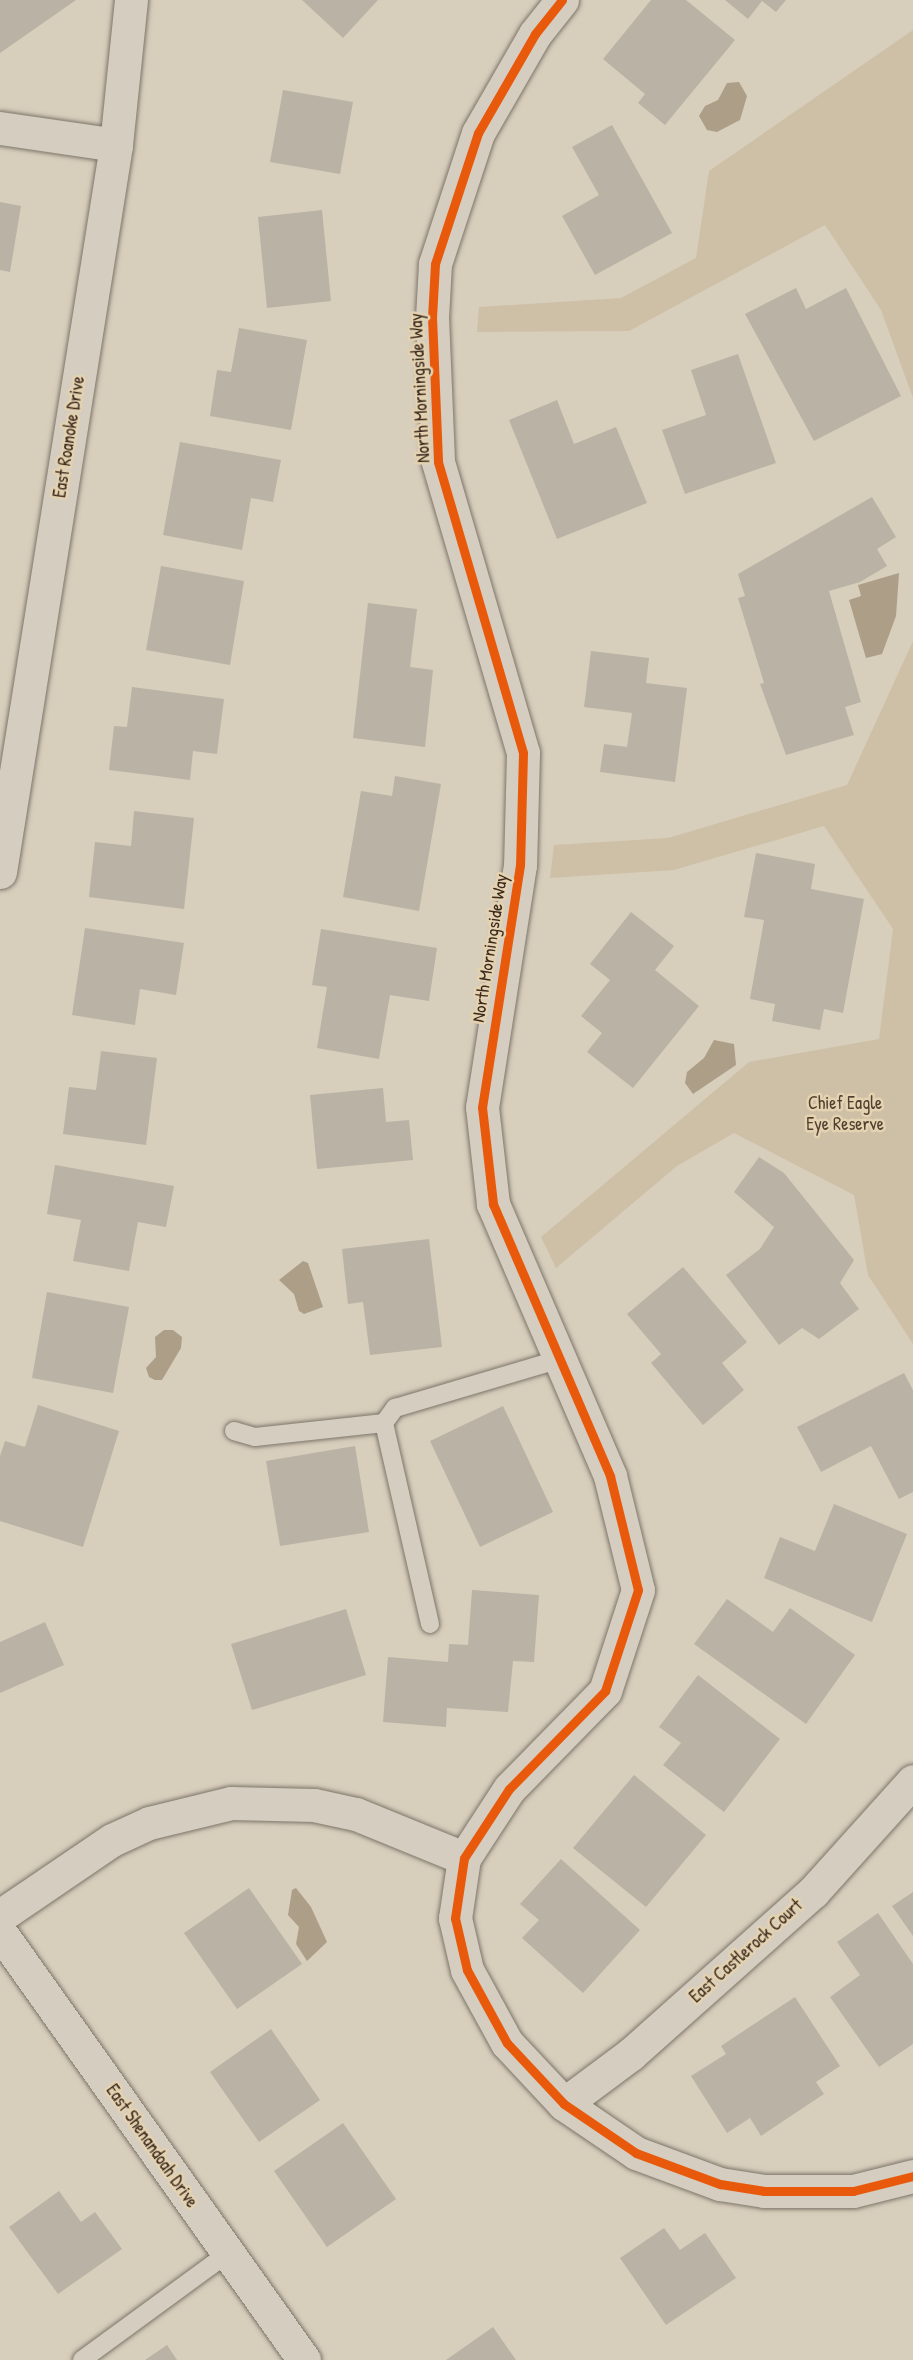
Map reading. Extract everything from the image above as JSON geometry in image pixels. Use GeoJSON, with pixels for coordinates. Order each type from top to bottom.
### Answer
{"type":"FeatureCollection","features":[{"type":"Feature","properties":{"kind":"street","name":"East Roanoke Drive"},"geometry":{"type":"LineString","coordinates":[[0,872],[116,146],[131,0]]}},
{"type":"Feature","properties":{"kind":"street","name":"North Morningside Way"},"geometry":{"type":"LineString","coordinates":[[464,1858],[509,1789],[605,1691],[638,1590],[610,1476],[493,1204],[482,1107],[520,865],[523,753],[438,462],[432,317],[435,264],[478,133],[535,34],[562,0]]}},
{"type":"Feature","properties":{"kind":"street"},"geometry":{"type":"LineString","coordinates":[[0,128],[116,146]]}},
{"type":"Feature","properties":{"kind":"street","name":"East Castlerock Court"},"geometry":{"type":"LineString","coordinates":[[564,2104],[631,2054],[813,1892],[913,1781]]}},
{"type":"Feature","properties":{"kind":"street"},"geometry":{"type":"LineString","coordinates":[[0,1916],[112,1840],[159,1820],[231,1803],[314,1805],[356,1815],[464,1858],[455,1918],[467,1970],[507,2043],[564,2104],[636,2153],[720,2184],[808,2194],[853,2191],[913,2176]]}},
{"type":"Feature","properties":{"kind":"street","name":"East Shenandoah Drive"},"geometry":{"type":"LineString","coordinates":[[0,1932],[304,2360]]}},
{"type":"Feature","properties":{"kind":"lane"},"geometry":{"type":"LineString","coordinates":[[234,1431],[255,1437],[384,1423],[395,1408],[560,1359]]}},
{"type":"Feature","properties":{"kind":"lane"},"geometry":{"type":"LineString","coordinates":[[384,1423],[430,1624]]}},
{"type":"Feature","properties":{"kind":"lane"},"geometry":{"type":"LineString","coordinates":[[82,2360],[228,2253]]}},
{"type":"Feature","properties":{"kind":"green space"},"geometry":{"type":"Polygon","coordinates":[[[913,30],[913,398],[881,310],[825,225],[629,331],[477,332],[479,307],[621,298],[696,258],[709,171],[913,30]]]}},
{"type":"Feature","properties":{"kind":"green space","name":"Chief Eagle Eye Reserve"},"geometry":{"type":"Polygon","coordinates":[[[913,641],[913,1344],[868,1275],[854,1195],[734,1133],[677,1166],[556,1268],[541,1237],[749,1062],[879,1039],[893,929],[824,826],[674,870],[550,878],[554,845],[668,838],[847,785],[913,641]]]}},
{"type":"Feature","properties":{"kind":"shaded area"},"geometry":{"type":"Polygon","coordinates":[[[739,82],[747,96],[740,120],[717,132],[707,130],[699,116],[705,106],[718,100],[727,83],[739,82]]]}},
{"type":"Feature","properties":{"kind":"shaded area"},"geometry":{"type":"Polygon","coordinates":[[[899,573],[896,616],[882,654],[866,658],[849,600],[861,596],[858,585],[899,573]]]}},
{"type":"Feature","properties":{"kind":"shaded area"},"geometry":{"type":"Polygon","coordinates":[[[714,1040],[734,1044],[736,1065],[693,1094],[685,1083],[687,1072],[704,1058],[714,1040]]]}},
{"type":"Feature","properties":{"kind":"shaded area"},"geometry":{"type":"Polygon","coordinates":[[[303,1261],[308,1263],[323,1307],[304,1314],[299,1311],[294,1294],[279,1280],[303,1261]]]}},
{"type":"Feature","properties":{"kind":"shaded area"},"geometry":{"type":"Polygon","coordinates":[[[164,1330],[173,1330],[182,1337],[181,1348],[162,1380],[155,1380],[149,1377],[146,1368],[156,1357],[155,1337],[164,1330]]]}},
{"type":"Feature","properties":{"kind":"shaded area"},"geometry":{"type":"Polygon","coordinates":[[[296,1888],[311,1907],[327,1942],[307,1961],[296,1944],[299,1927],[288,1915],[292,1890],[296,1888]]]}},
{"type":"Feature","properties":{"kind":"building"},"geometry":{"type":"Polygon","coordinates":[[[0,0],[76,0],[0,53],[0,0]]]}},
{"type":"Feature","properties":{"kind":"building"},"geometry":{"type":"Polygon","coordinates":[[[302,0],[378,0],[343,38],[302,0]]]}},
{"type":"Feature","properties":{"kind":"building"},"geometry":{"type":"Polygon","coordinates":[[[651,0],[686,0],[735,40],[665,125],[638,103],[645,94],[603,59],[651,0]]]}},
{"type":"Feature","properties":{"kind":"building"},"geometry":{"type":"Polygon","coordinates":[[[725,0],[786,0],[776,12],[762,1],[748,19],[725,0]]]}},
{"type":"Feature","properties":{"kind":"building"},"geometry":{"type":"Polygon","coordinates":[[[283,90],[353,102],[340,174],[270,162],[283,90]]]}},
{"type":"Feature","properties":{"kind":"building"},"geometry":{"type":"Polygon","coordinates":[[[612,125],[672,233],[595,275],[562,216],[599,195],[572,147],[612,125]]]}},
{"type":"Feature","properties":{"kind":"building"},"geometry":{"type":"Polygon","coordinates":[[[0,202],[21,206],[10,272],[0,270],[0,202]]]}},
{"type":"Feature","properties":{"kind":"building"},"geometry":{"type":"Polygon","coordinates":[[[322,210],[331,301],[267,308],[258,217],[322,210]]]}},
{"type":"Feature","properties":{"kind":"building"},"geometry":{"type":"Polygon","coordinates":[[[796,288],[806,309],[846,288],[901,396],[814,441],[745,314],[796,288]]]}},
{"type":"Feature","properties":{"kind":"building"},"geometry":{"type":"Polygon","coordinates":[[[239,328],[307,340],[291,430],[210,416],[217,370],[231,372],[239,328]]]}},
{"type":"Feature","properties":{"kind":"building"},"geometry":{"type":"Polygon","coordinates":[[[738,354],[776,463],[685,494],[662,430],[706,415],[691,370],[738,354]]]}},
{"type":"Feature","properties":{"kind":"building"},"geometry":{"type":"Polygon","coordinates":[[[557,400],[574,444],[616,427],[647,503],[557,539],[509,420],[557,400]]]}},
{"type":"Feature","properties":{"kind":"building"},"geometry":{"type":"Polygon","coordinates":[[[180,442],[281,460],[273,502],[251,498],[242,550],[163,535],[180,442]]]}},
{"type":"Feature","properties":{"kind":"building"},"geometry":{"type":"Polygon","coordinates":[[[872,497],[896,537],[877,549],[887,566],[860,582],[829,591],[861,702],[845,707],[854,735],[786,755],[760,684],[764,683],[738,598],[745,596],[738,574],[872,497]]]}},
{"type":"Feature","properties":{"kind":"building"},"geometry":{"type":"Polygon","coordinates":[[[161,566],[244,581],[230,665],[146,650],[161,566]]]}},
{"type":"Feature","properties":{"kind":"building"},"geometry":{"type":"Polygon","coordinates":[[[368,603],[417,609],[410,667],[433,670],[425,747],[353,738],[368,603]]]}},
{"type":"Feature","properties":{"kind":"building"},"geometry":{"type":"Polygon","coordinates":[[[591,651],[649,658],[646,683],[687,688],[675,782],[600,772],[604,744],[627,747],[632,713],[584,707],[591,651]]]}},
{"type":"Feature","properties":{"kind":"building"},"geometry":{"type":"Polygon","coordinates":[[[132,687],[224,699],[217,754],[193,751],[190,780],[109,770],[114,726],[127,727],[132,687]]]}},
{"type":"Feature","properties":{"kind":"building"},"geometry":{"type":"Polygon","coordinates":[[[395,776],[441,784],[419,911],[343,897],[361,791],[392,796],[395,776]]]}},
{"type":"Feature","properties":{"kind":"building"},"geometry":{"type":"Polygon","coordinates":[[[134,811],[194,818],[184,909],[89,897],[95,842],[131,846],[134,811]]]}},
{"type":"Feature","properties":{"kind":"building"},"geometry":{"type":"Polygon","coordinates":[[[756,853],[815,864],[811,889],[864,899],[843,1013],[824,1009],[820,1030],[772,1021],[775,1004],[750,999],[764,920],[744,917],[756,853]]]}},
{"type":"Feature","properties":{"kind":"building"},"geometry":{"type":"Polygon","coordinates":[[[631,912],[674,946],[655,970],[699,1006],[633,1088],[587,1052],[602,1033],[581,1016],[610,980],[590,964],[631,912]]]}},
{"type":"Feature","properties":{"kind":"building"},"geometry":{"type":"Polygon","coordinates":[[[85,928],[184,943],[176,995],[140,989],[135,1025],[72,1015],[85,928]]]}},
{"type":"Feature","properties":{"kind":"building"},"geometry":{"type":"Polygon","coordinates":[[[321,929],[437,948],[429,1001],[390,995],[379,1059],[317,1048],[327,987],[312,985],[321,929]]]}},
{"type":"Feature","properties":{"kind":"building"},"geometry":{"type":"Polygon","coordinates":[[[101,1051],[157,1058],[146,1145],[63,1134],[69,1087],[96,1090],[101,1051]]]}},
{"type":"Feature","properties":{"kind":"building"},"geometry":{"type":"Polygon","coordinates":[[[383,1088],[386,1122],[409,1120],[413,1160],[317,1169],[310,1095],[383,1088]]]}},
{"type":"Feature","properties":{"kind":"building"},"geometry":{"type":"Polygon","coordinates":[[[759,1157],[784,1173],[854,1260],[840,1283],[859,1309],[819,1339],[802,1328],[779,1345],[726,1275],[760,1249],[774,1227],[734,1192],[759,1157]]]}},
{"type":"Feature","properties":{"kind":"building"},"geometry":{"type":"Polygon","coordinates":[[[55,1165],[174,1186],[166,1227],[138,1222],[129,1271],[73,1261],[81,1220],[47,1214],[55,1165]]]}},
{"type":"Feature","properties":{"kind":"building"},"geometry":{"type":"Polygon","coordinates":[[[429,1239],[442,1347],[370,1355],[363,1302],[348,1304],[342,1249],[429,1239]]]}},
{"type":"Feature","properties":{"kind":"building"},"geometry":{"type":"Polygon","coordinates":[[[683,1267],[747,1342],[722,1363],[744,1390],[703,1425],[651,1363],[661,1354],[627,1314],[683,1267]]]}},
{"type":"Feature","properties":{"kind":"building"},"geometry":{"type":"Polygon","coordinates":[[[47,1292],[129,1307],[113,1393],[32,1378],[47,1292]]]}},
{"type":"Feature","properties":{"kind":"building"},"geometry":{"type":"Polygon","coordinates":[[[904,1373],[913,1390],[913,1492],[899,1499],[871,1446],[821,1472],[797,1427],[904,1373]]]}},
{"type":"Feature","properties":{"kind":"building"},"geometry":{"type":"Polygon","coordinates":[[[38,1405],[119,1431],[83,1547],[0,1521],[0,1456],[5,1441],[25,1447],[38,1405]]]}},
{"type":"Feature","properties":{"kind":"building"},"geometry":{"type":"Polygon","coordinates":[[[503,1406],[553,1512],[480,1547],[430,1441],[503,1406]]]}},
{"type":"Feature","properties":{"kind":"building"},"geometry":{"type":"Polygon","coordinates":[[[355,1446],[369,1532],[280,1546],[266,1461],[355,1446]]]}},
{"type":"Feature","properties":{"kind":"building"},"geometry":{"type":"Polygon","coordinates":[[[834,1504],[907,1534],[872,1622],[764,1578],[780,1537],[815,1551],[834,1504]]]}},
{"type":"Feature","properties":{"kind":"building"},"geometry":{"type":"Polygon","coordinates":[[[472,1590],[539,1595],[534,1662],[513,1661],[508,1712],[447,1708],[446,1727],[383,1722],[388,1657],[448,1662],[449,1644],[468,1645],[472,1590]]]}},
{"type":"Feature","properties":{"kind":"building"},"geometry":{"type":"Polygon","coordinates":[[[727,1599],[773,1632],[790,1608],[855,1655],[806,1724],[694,1644],[727,1599]]]}},
{"type":"Feature","properties":{"kind":"building"},"geometry":{"type":"Polygon","coordinates":[[[346,1609],[366,1675],[252,1710],[231,1644],[346,1609]]]}},
{"type":"Feature","properties":{"kind":"building"},"geometry":{"type":"Polygon","coordinates":[[[45,1622],[64,1665],[0,1693],[0,1642],[45,1622]]]}},
{"type":"Feature","properties":{"kind":"building"},"geometry":{"type":"Polygon","coordinates":[[[698,1675],[780,1739],[724,1812],[663,1765],[681,1743],[659,1727],[698,1675]]]}},
{"type":"Feature","properties":{"kind":"building"},"geometry":{"type":"Polygon","coordinates":[[[634,1775],[706,1835],[646,1907],[573,1848],[634,1775]]]}},
{"type":"Feature","properties":{"kind":"building"},"geometry":{"type":"Polygon","coordinates":[[[561,1859],[640,1930],[583,1993],[522,1938],[539,1920],[520,1904],[561,1859]]]}},
{"type":"Feature","properties":{"kind":"building"},"geometry":{"type":"Polygon","coordinates":[[[249,1888],[302,1964],[237,2009],[184,1933],[249,1888]]]}},
{"type":"Feature","properties":{"kind":"building"},"geometry":{"type":"Polygon","coordinates":[[[913,1892],[913,1936],[892,1906],[913,1892]]]}},
{"type":"Feature","properties":{"kind":"building"},"geometry":{"type":"Polygon","coordinates":[[[878,1913],[913,1964],[913,2044],[879,2067],[830,1997],[860,1975],[837,1942],[878,1913]]]}},
{"type":"Feature","properties":{"kind":"building"},"geometry":{"type":"Polygon","coordinates":[[[795,1997],[840,2066],[816,2082],[824,2094],[761,2136],[750,2118],[727,2133],[691,2076],[726,2054],[721,2046],[795,1997]]]}},
{"type":"Feature","properties":{"kind":"building"},"geometry":{"type":"Polygon","coordinates":[[[271,2029],[320,2100],[259,2142],[210,2072],[271,2029]]]}},
{"type":"Feature","properties":{"kind":"building"},"geometry":{"type":"Polygon","coordinates":[[[343,2123],[396,2199],[327,2247],[274,2171],[343,2123]]]}},
{"type":"Feature","properties":{"kind":"building"},"geometry":{"type":"Polygon","coordinates":[[[59,2191],[81,2222],[95,2212],[122,2249],[58,2294],[9,2227],[59,2191]]]}},
{"type":"Feature","properties":{"kind":"building"},"geometry":{"type":"Polygon","coordinates":[[[664,2228],[680,2250],[705,2233],[736,2278],[666,2325],[620,2258],[664,2228]]]}},
{"type":"Feature","properties":{"kind":"building"},"geometry":{"type":"Polygon","coordinates":[[[493,2327],[516,2360],[446,2360],[493,2327]]]}},
{"type":"Feature","properties":{"kind":"building"},"geometry":{"type":"Polygon","coordinates":[[[167,2345],[177,2360],[145,2360],[167,2345]]]}},
{"type":"Feature","properties":{"kind":"cycle path"},"geometry":{"type":"LineString","coordinates":[[562,0],[535,34],[478,133],[435,264],[432,317],[438,462],[523,753],[520,865],[482,1107],[493,1204],[610,1476],[638,1590],[605,1691],[509,1789],[464,1858],[455,1918],[467,1970],[507,2043],[564,2104],[636,2153],[720,2184],[764,2191],[853,2191],[913,2176]]}}]}
